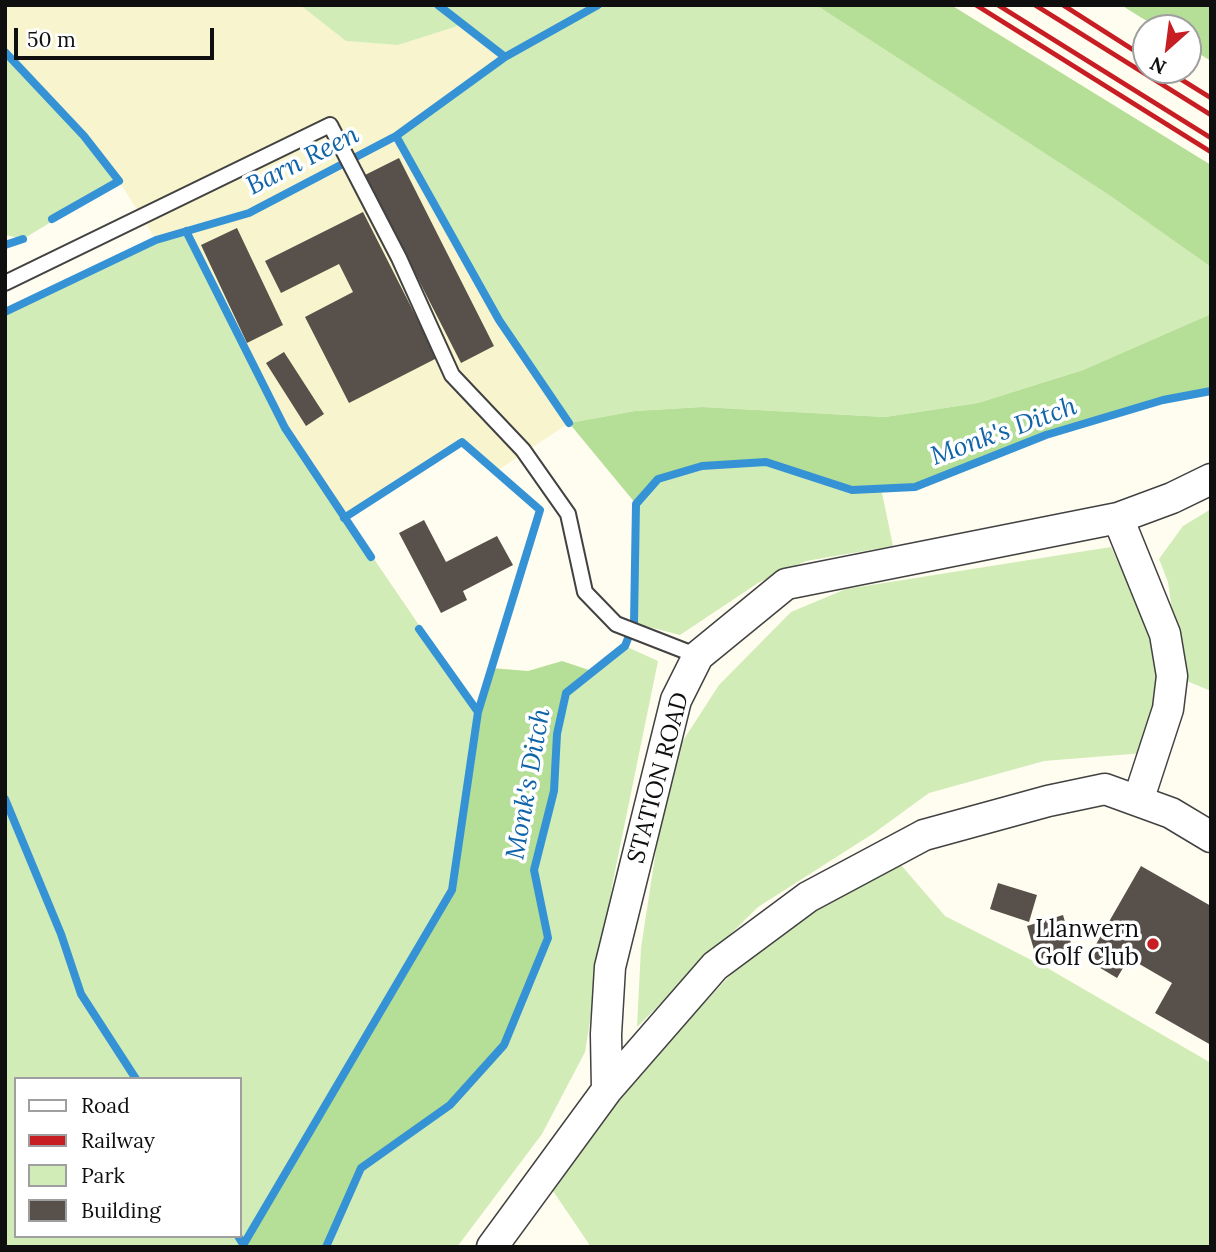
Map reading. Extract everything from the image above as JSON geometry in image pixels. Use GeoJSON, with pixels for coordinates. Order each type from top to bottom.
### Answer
{"type":"FeatureCollection","features":[{"type":"Feature","properties":{"kind":"street","name":"STATION ROAD"},"geometry":{"type":"LineString","coordinates":[[607,1090],[606,1034],[610,967],[676,700],[698,656],[786,584],[1118,518],[1172,498],[1211,479]]}},
{"type":"Feature","properties":{"kind":"street"},"geometry":{"type":"LineString","coordinates":[[1118,518],[1165,634],[1172,676],[1168,709],[1138,801]]}},
{"type":"Feature","properties":{"kind":"street"},"geometry":{"type":"LineString","coordinates":[[492,1247],[607,1090],[715,966],[808,897],[925,835],[1048,801],[1105,789],[1171,813],[1211,837]]}},
{"type":"Feature","properties":{"kind":"lane"},"geometry":{"type":"LineString","coordinates":[[5,283],[330,125],[398,258],[452,375],[523,450],[554,490],[568,514],[585,592],[615,624],[698,656]]}},
{"type":"Feature","properties":{"kind":"shaded area"},"geometry":{"type":"Polygon","coordinates":[[[5,5],[300,5],[346,41],[398,45],[461,25],[505,57],[499,320],[569,423],[495,472],[461,442],[344,518],[285,428],[186,232],[156,240],[119,181],[84,136],[5,52],[5,5]]]}},
{"type":"Feature","properties":{"kind":"green space"},"geometry":{"type":"Polygon","coordinates":[[[300,5],[816,5],[1109,194],[1211,267],[1211,314],[1083,370],[978,403],[885,417],[702,407],[635,411],[569,423],[499,320],[396,136],[505,57],[461,25],[398,45],[346,41],[300,5]]]}},
{"type":"Feature","properties":{"kind":"green space"},"geometry":{"type":"Polygon","coordinates":[[[816,5],[951,5],[1211,165],[1211,267],[1108,194],[816,5]]]}},
{"type":"Feature","properties":{"kind":"green space"},"geometry":{"type":"Polygon","coordinates":[[[1121,5],[1211,5],[1211,61],[1202,56],[1202,14],[1135,14],[1121,5]]]}},
{"type":"Feature","properties":{"kind":"green space"},"geometry":{"type":"Polygon","coordinates":[[[5,52],[84,136],[119,181],[23,239],[5,235],[5,52]]]}},
{"type":"Feature","properties":{"kind":"green space"},"geometry":{"type":"Polygon","coordinates":[[[186,231],[285,428],[478,712],[452,890],[244,1246],[5,1247],[5,312],[156,240],[186,231]]]}},
{"type":"Feature","properties":{"kind":"green space"},"geometry":{"type":"Polygon","coordinates":[[[1211,314],[1211,391],[1163,400],[1046,435],[915,487],[852,490],[766,462],[702,466],[658,479],[636,504],[569,423],[635,411],[702,407],[885,417],[978,403],[1083,370],[1211,314]]]}},
{"type":"Feature","properties":{"kind":"green space"},"geometry":{"type":"Polygon","coordinates":[[[766,462],[852,490],[881,488],[893,546],[806,561],[758,583],[680,635],[634,623],[636,504],[658,479],[702,466],[766,462]]]}},
{"type":"Feature","properties":{"kind":"green space"},"geometry":{"type":"Polygon","coordinates":[[[1211,509],[1211,691],[1182,679],[1168,582],[1159,559],[1183,526],[1211,509]]]}},
{"type":"Feature","properties":{"kind":"green space"},"geometry":{"type":"Polygon","coordinates":[[[1111,547],[1155,641],[1159,695],[1144,753],[1044,761],[929,793],[874,833],[758,907],[637,1027],[641,948],[664,798],[675,753],[719,685],[791,612],[846,589],[1111,547]]]}},
{"type":"Feature","properties":{"kind":"green space"},"geometry":{"type":"Polygon","coordinates":[[[625,646],[658,661],[613,881],[585,1052],[542,1134],[457,1247],[326,1247],[361,1168],[450,1105],[504,1045],[548,938],[534,870],[554,791],[557,734],[566,693],[625,646]]]}},
{"type":"Feature","properties":{"kind":"green space"},"geometry":{"type":"Polygon","coordinates":[[[562,661],[595,672],[566,693],[557,734],[554,791],[534,870],[548,938],[504,1045],[450,1105],[361,1168],[326,1247],[242,1247],[452,890],[478,712],[491,668],[528,671],[562,661]]]}},
{"type":"Feature","properties":{"kind":"green space","name":"Llanwern Golf Club"},"geometry":{"type":"Polygon","coordinates":[[[901,865],[945,916],[1049,969],[1211,1063],[1211,1247],[591,1247],[551,1188],[640,1072],[736,969],[807,910],[901,865]]]}},
{"type":"Feature","properties":{"kind":"building"},"geometry":{"type":"Polygon","coordinates":[[[399,158],[494,346],[461,363],[365,175],[399,158]]]}},
{"type":"Feature","properties":{"kind":"building"},"geometry":{"type":"Polygon","coordinates":[[[363,212],[437,358],[349,403],[305,317],[353,292],[339,264],[281,293],[265,261],[363,212]]]}},
{"type":"Feature","properties":{"kind":"building"},"geometry":{"type":"Polygon","coordinates":[[[237,228],[283,325],[247,343],[201,245],[237,228]]]}},
{"type":"Feature","properties":{"kind":"building"},"geometry":{"type":"Polygon","coordinates":[[[284,352],[324,414],[306,426],[266,363],[284,352]]]}},
{"type":"Feature","properties":{"kind":"building"},"geometry":{"type":"Polygon","coordinates":[[[424,520],[446,562],[497,536],[513,565],[463,591],[467,600],[441,613],[399,533],[424,520]]]}},
{"type":"Feature","properties":{"kind":"building","name":"Llanwern Golf Club"},"geometry":{"type":"Polygon","coordinates":[[[1141,866],[1211,906],[1211,1045],[1155,1013],[1172,983],[1129,958],[1117,978],[1087,960],[1141,866]]]}},
{"type":"Feature","properties":{"kind":"building"},"geometry":{"type":"Polygon","coordinates":[[[998,883],[1037,895],[1029,922],[990,909],[998,883]]]}},
{"type":"Feature","properties":{"kind":"building"},"geometry":{"type":"Polygon","coordinates":[[[1063,915],[1073,950],[1037,960],[1027,926],[1063,915]]]}},
{"type":"Feature","properties":{"kind":"waterway"},"geometry":{"type":"LineString","coordinates":[[438,5],[505,57]]}},
{"type":"Feature","properties":{"kind":"waterway","name":"Barn Reen"},"geometry":{"type":"LineString","coordinates":[[5,312],[156,240],[249,213],[396,136],[505,57],[598,5]]}},
{"type":"Feature","properties":{"kind":"waterway"},"geometry":{"type":"LineString","coordinates":[[5,52],[84,136],[119,181],[52,219]]}},
{"type":"Feature","properties":{"kind":"waterway"},"geometry":{"type":"LineString","coordinates":[[396,136],[499,320],[569,423]]}},
{"type":"Feature","properties":{"kind":"waterway"},"geometry":{"type":"LineString","coordinates":[[186,231],[285,428],[371,557]]}},
{"type":"Feature","properties":{"kind":"waterway"},"geometry":{"type":"LineString","coordinates":[[5,245],[23,239]]}},
{"type":"Feature","properties":{"kind":"waterway","name":"Monk's Ditch"},"geometry":{"type":"LineString","coordinates":[[326,1247],[361,1168],[450,1105],[504,1045],[548,938],[534,870],[554,791],[557,734],[566,693],[625,646],[634,623],[636,504],[658,479],[702,466],[766,462],[852,490],[915,487],[1046,435],[1163,400],[1211,391]]}},
{"type":"Feature","properties":{"kind":"waterway"},"geometry":{"type":"LineString","coordinates":[[242,1247],[452,890],[478,712],[540,510],[462,442],[344,518]]}},
{"type":"Feature","properties":{"kind":"waterway"},"geometry":{"type":"LineString","coordinates":[[419,629],[478,712]]}},
{"type":"Feature","properties":{"kind":"waterway"},"geometry":{"type":"LineString","coordinates":[[5,799],[61,934],[81,994],[135,1077]]}},
{"type":"Feature","properties":{"kind":"waterway"},"geometry":{"type":"LineString","coordinates":[[239,1238],[244,1246]]}},
{"type":"Feature","properties":{"kind":"railway"},"geometry":{"type":"LineString","coordinates":[[976,5],[1211,152]]}},
{"type":"Feature","properties":{"kind":"railway"},"geometry":{"type":"LineString","coordinates":[[998,5],[1211,138]]}},
{"type":"Feature","properties":{"kind":"railway"},"geometry":{"type":"LineString","coordinates":[[1035,5],[1211,115]]}},
{"type":"Feature","properties":{"kind":"railway"},"geometry":{"type":"LineString","coordinates":[[1063,5],[1132,49]]}},
{"type":"Feature","properties":{"kind":"railway"},"geometry":{"type":"LineString","coordinates":[[1188,84],[1211,98]]}},
{"type":"Feature","properties":{"kind":"place","name":"Llanwern Golf Club"},"geometry":{"type":"Point","coordinates":[1153,944]}}]}
